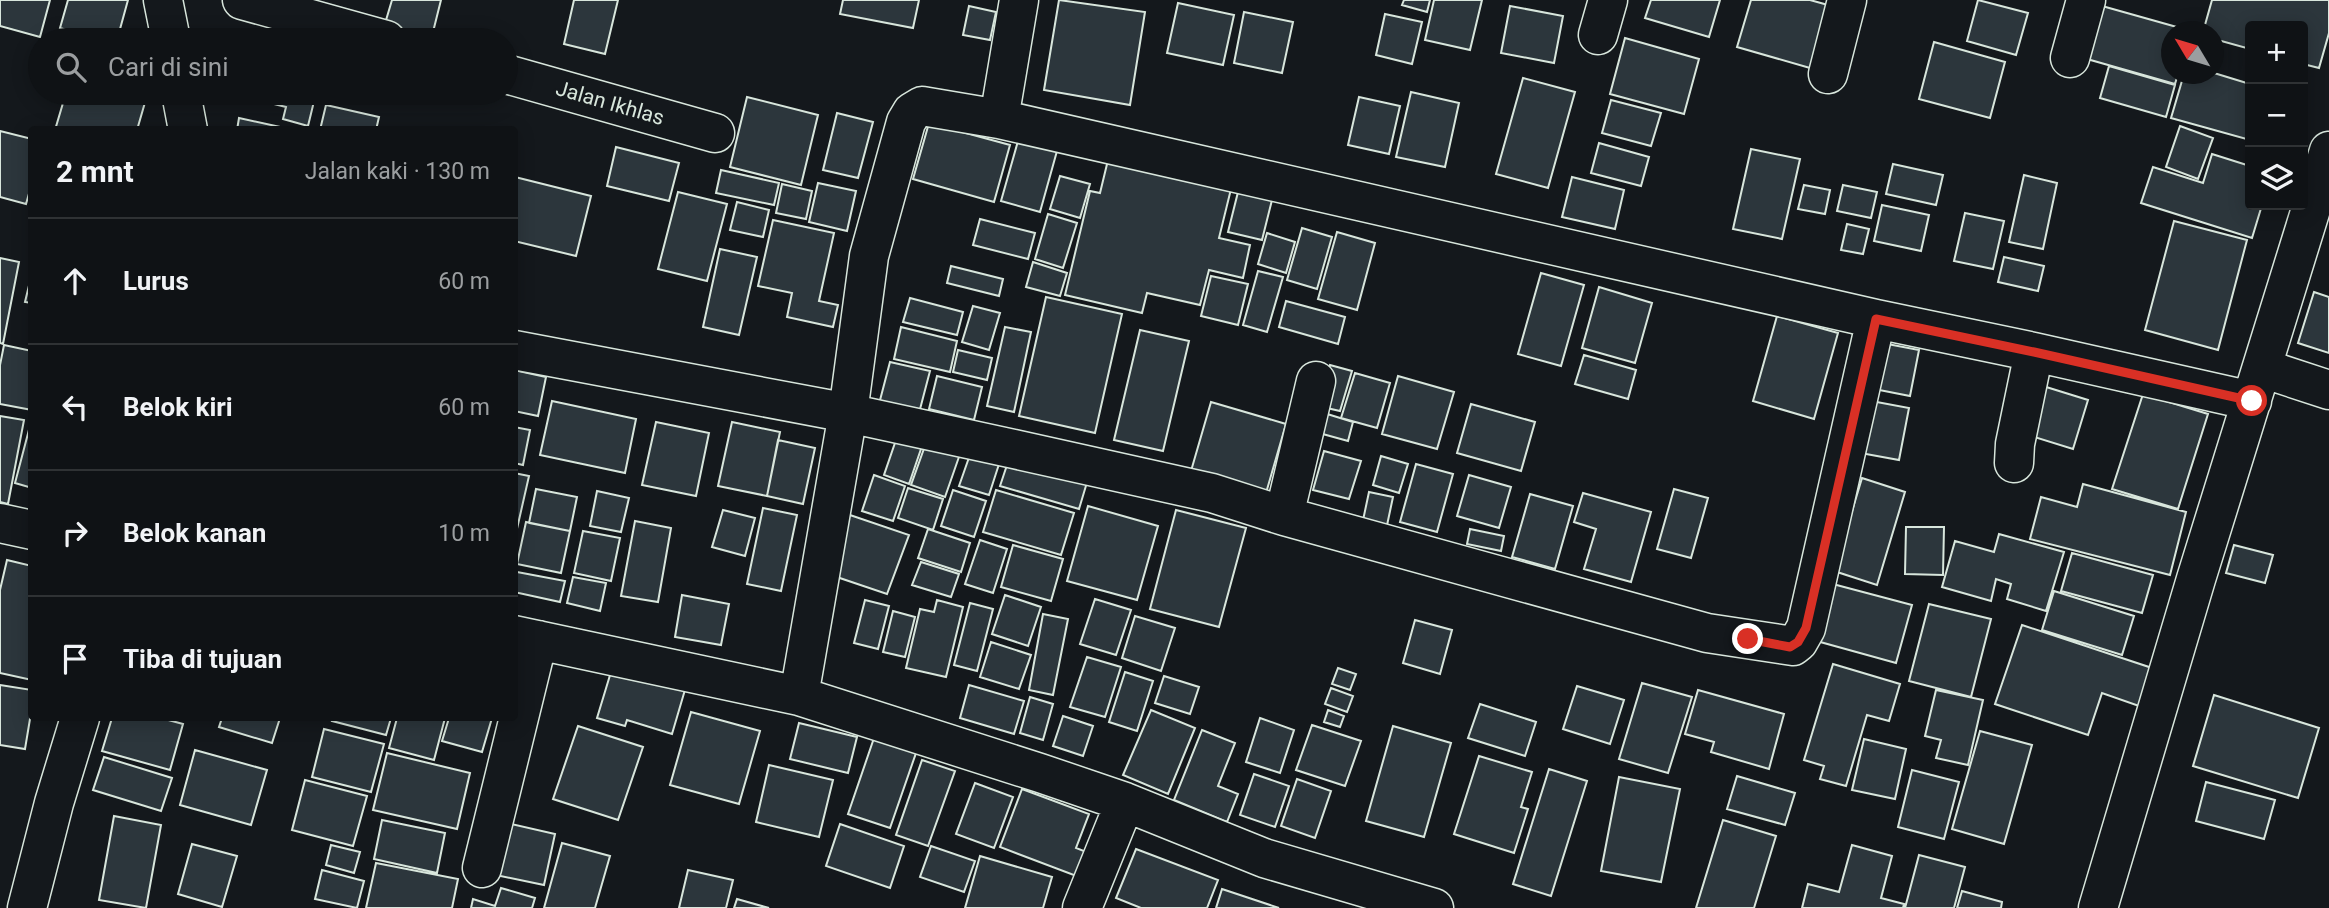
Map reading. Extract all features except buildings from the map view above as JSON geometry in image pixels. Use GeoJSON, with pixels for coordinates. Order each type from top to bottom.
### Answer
{"type":"FeatureCollection","features":[{"type":"Feature","properties":{"kind":"street"},"geometry":{"type":"LineString","coordinates":[[163,0],[169,28]]}},
{"type":"Feature","properties":{"kind":"street"},"geometry":{"type":"LineString","coordinates":[[242,0],[343,28]]}},
{"type":"Feature","properties":{"kind":"street"},"geometry":{"type":"LineString","coordinates":[[999,119],[1019,0]]}},
{"type":"Feature","properties":{"kind":"street"},"geometry":{"type":"LineString","coordinates":[[1828,74],[1847,0]]}},
{"type":"Feature","properties":{"kind":"street"},"geometry":{"type":"LineString","coordinates":[[2070,58],[2086,0]]}},
{"type":"Feature","properties":{"kind":"street","name":"Jalan Ikhlas"},"geometry":{"type":"LineString","coordinates":[[518,77],[715,133]]}},
{"type":"Feature","properties":{"kind":"street"},"geometry":{"type":"LineString","coordinates":[[183,105],[187,126]]}},
{"type":"Feature","properties":{"kind":"street"},"geometry":{"type":"LineString","coordinates":[[799,696],[848,413],[869,256],[906,122],[912,112],[922,106],[999,119],[1876,319],[2034,352],[2257,384],[2329,390]]}},
{"type":"Feature","properties":{"kind":"street"},"geometry":{"type":"LineString","coordinates":[[2098,908],[2196,579],[2329,151]]}},
{"type":"Feature","properties":{"kind":"street"},"geometry":{"type":"LineString","coordinates":[[518,351],[848,413],[1212,494],[1707,633],[1793,646],[1806,628],[1876,319]]}},
{"type":"Feature","properties":{"kind":"street"},"geometry":{"type":"LineString","coordinates":[[2014,463],[2015,444],[2034,352]]}},
{"type":"Feature","properties":{"kind":"street"},"geometry":{"type":"LineString","coordinates":[[1283,516],[1316,381]]}},
{"type":"Feature","properties":{"kind":"street"},"geometry":{"type":"LineString","coordinates":[[0,523],[28,529]]}},
{"type":"Feature","properties":{"kind":"street"},"geometry":{"type":"LineString","coordinates":[[518,679],[526,637],[799,696],[1125,802],[1264,858],[1434,908]]}},
{"type":"Feature","properties":{"kind":"street"},"geometry":{"type":"LineString","coordinates":[[30,907],[54,803],[79,721]]}},
{"type":"Feature","properties":{"kind":"street"},"geometry":{"type":"LineString","coordinates":[[482,868],[510,721]]}},
{"type":"Feature","properties":{"kind":"street"},"geometry":{"type":"LineString","coordinates":[[1082,908],[1125,802]]}},
{"type":"Feature","properties":{"kind":"route"},"geometry":{"type":"LineString","coordinates":[[1748,639],[1790,647],[1798,642],[1806,628],[1876,319],[2252,401]]}}]}
